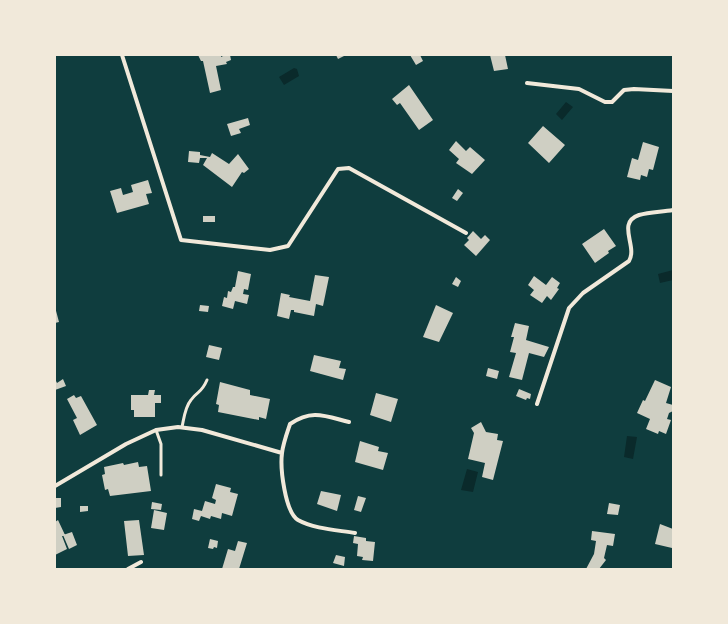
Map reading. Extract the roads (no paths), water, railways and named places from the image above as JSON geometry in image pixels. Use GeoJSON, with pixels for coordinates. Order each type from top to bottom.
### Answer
{"type":"FeatureCollection","features":[{"type":"Feature","properties":{"kind":"street"},"geometry":{"type":"LineString","coordinates":[[122,55],[181,240],[270,250],[288,246],[338,169],[349,168],[466,233]]}},
{"type":"Feature","properties":{"kind":"street"},"geometry":{"type":"LineString","coordinates":[[527,83],[579,89],[605,102],[612,102],[624,90],[634,88],[673,91]]}},
{"type":"Feature","properties":{"kind":"street"},"geometry":{"type":"LineString","coordinates":[[537,404],[569,308],[583,293],[629,261],[632,251],[627,228],[631,220],[639,216],[673,210]]}},
{"type":"Feature","properties":{"kind":"street"},"geometry":{"type":"LineString","coordinates":[[349,422],[315,414],[300,417],[290,424],[282,453],[282,474],[292,514],[298,520],[317,526],[355,533]]}},
{"type":"Feature","properties":{"kind":"street"},"geometry":{"type":"LineString","coordinates":[[55,486],[126,444],[156,430],[182,427],[202,430],[282,453]]}},
{"type":"Feature","properties":{"kind":"street"},"geometry":{"type":"LineString","coordinates":[[128,569],[141,562]]}},
{"type":"Feature","properties":{"kind":"lane"},"geometry":{"type":"LineString","coordinates":[[182,427],[187,408],[192,399],[203,391],[207,380]]}},
{"type":"Feature","properties":{"kind":"lane"},"geometry":{"type":"LineString","coordinates":[[156,430],[161,444],[161,475]]}},
{"type":"Feature","properties":{"kind":"water"},"geometry":{"type":"Polygon","coordinates":[[[294,68],[297,69],[299,76],[284,85],[279,77],[294,68]]]}},
{"type":"Feature","properties":{"kind":"water"},"geometry":{"type":"Polygon","coordinates":[[[566,102],[573,107],[562,120],[556,114],[566,102]]]}},
{"type":"Feature","properties":{"kind":"water"},"geometry":{"type":"Polygon","coordinates":[[[673,270],[673,280],[660,283],[658,274],[673,270]]]}},
{"type":"Feature","properties":{"kind":"water"},"geometry":{"type":"Polygon","coordinates":[[[627,436],[637,437],[633,459],[624,457],[627,436]]]}},
{"type":"Feature","properties":{"kind":"water"},"geometry":{"type":"Polygon","coordinates":[[[467,469],[478,472],[473,492],[461,490],[467,469]]]}}]}
